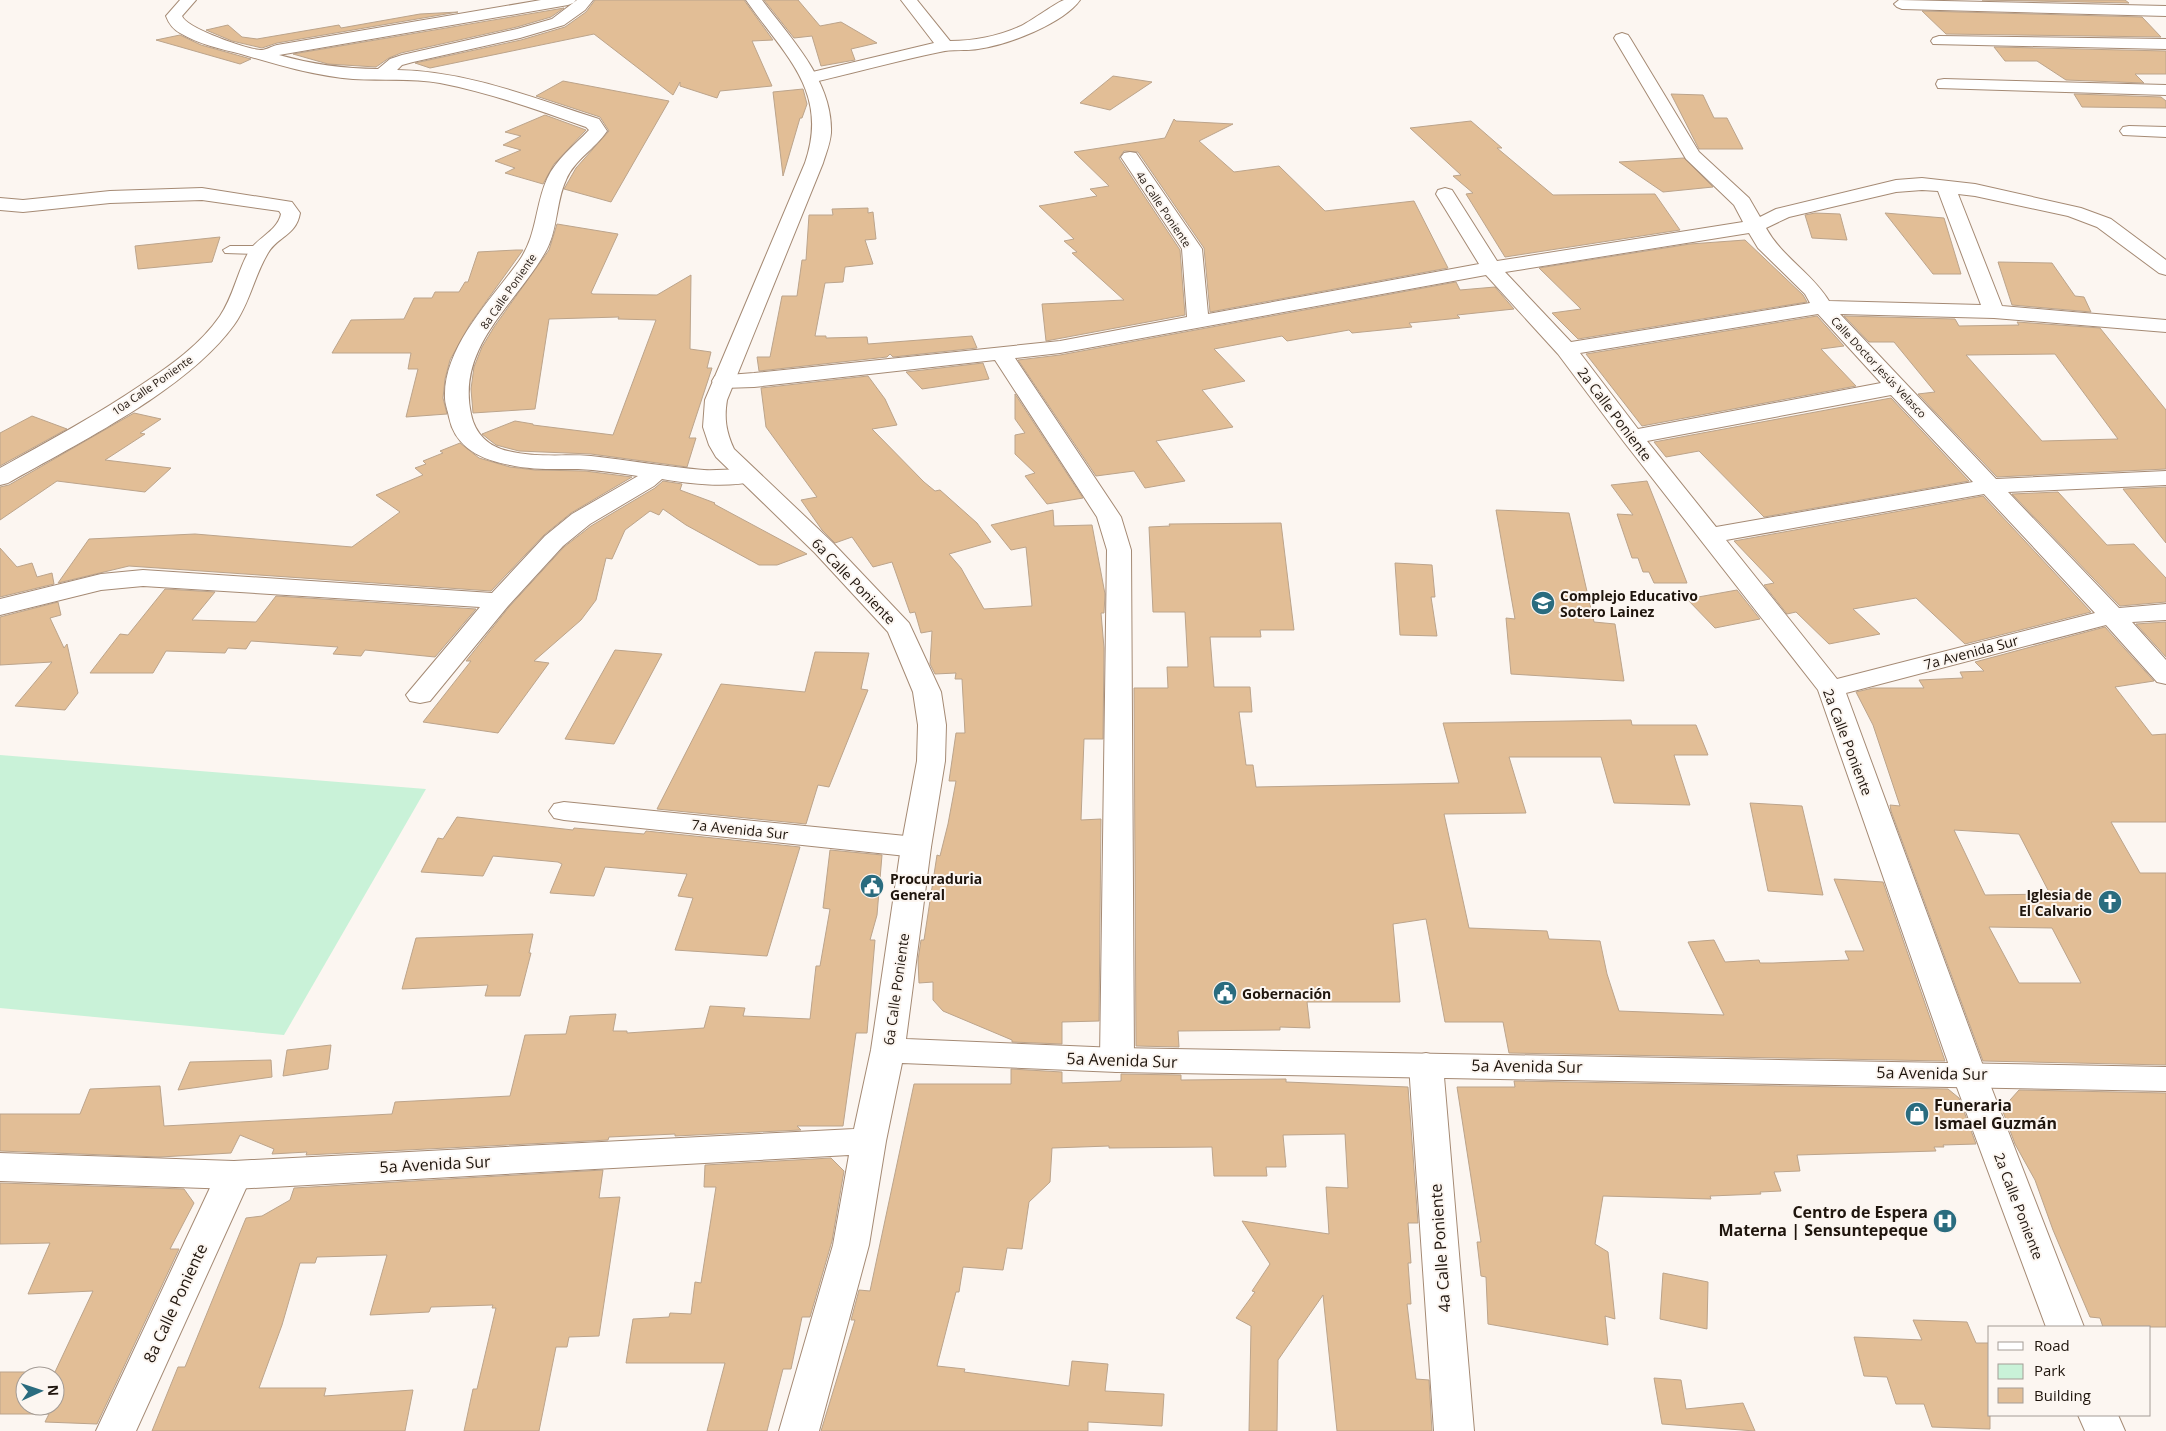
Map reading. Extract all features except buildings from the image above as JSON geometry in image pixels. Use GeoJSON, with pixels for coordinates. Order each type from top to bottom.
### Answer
{"type":"FeatureCollection","features":[{"type":"Feature","properties":{"kind":"street","name":"8a Calle Poniente"},"geometry":{"type":"LineString","coordinates":[[188,0],[174,16],[176,22],[184,30],[219,44],[323,70],[352,74],[423,76],[491,89],[585,119],[597,126],[598,131],[569,161],[558,177],[546,213],[543,237],[538,248],[488,316],[463,360],[457,392],[458,413],[463,428],[473,443],[486,452],[502,457],[591,463],[696,477],[730,478],[748,476]]}},
{"type":"Feature","properties":{"kind":"street"},"geometry":{"type":"LineString","coordinates":[[262,55],[277,50],[568,0]]}},
{"type":"Feature","properties":{"kind":"street"},"geometry":{"type":"LineString","coordinates":[[383,75],[396,62],[408,58],[520,33],[558,22],[580,7],[585,0]]}},
{"type":"Feature","properties":{"kind":"street","name":"6a Calle Poniente"},"geometry":{"type":"LineString","coordinates":[[754,0],[810,78],[820,111],[822,133],[814,163],[722,381],[713,418],[715,434],[724,452],[824,548],[900,629],[914,657],[927,692],[932,725],[931,761],[916,847],[888,1050],[869,1142],[851,1245],[799,1431]]}},
{"type":"Feature","properties":{"kind":"street"},"geometry":{"type":"LineString","coordinates":[[909,0],[920,16],[942,40],[942,46]]}},
{"type":"Feature","properties":{"kind":"street"},"geometry":{"type":"LineString","coordinates":[[810,78],[942,46],[977,45],[1022,32],[1042,22],[1072,0]]}},
{"type":"Feature","properties":{"kind":"street"},"geometry":{"type":"LineString","coordinates":[[1902,4],[2166,11]]}},
{"type":"Feature","properties":{"kind":"street","name":"Calle Doctor Jesús Velasco"},"geometry":{"type":"LineString","coordinates":[[1622,38],[1692,155],[1742,202],[1765,244],[1813,291],[1823,307],[1896,387],[1991,486],[2166,676]]}},
{"type":"Feature","properties":{"kind":"street"},"geometry":{"type":"LineString","coordinates":[[1939,41],[2166,44]]}},
{"type":"Feature","properties":{"kind":"street"},"geometry":{"type":"LineString","coordinates":[[1944,84],[2166,90]]}},
{"type":"Feature","properties":{"kind":"street"},"geometry":{"type":"LineString","coordinates":[[2129,131],[2166,132]]}},
{"type":"Feature","properties":{"kind":"street","name":"4a Calle Poniente"},"geometry":{"type":"LineString","coordinates":[[1130,157],[1192,249],[1198,322]]}},
{"type":"Feature","properties":{"kind":"street"},"geometry":{"type":"LineString","coordinates":[[722,381],[754,380],[1060,347],[1491,268],[1755,226],[1783,213],[1896,186],[1922,184],[1976,190],[2074,212],[2104,223],[2166,268]]}},
{"type":"Feature","properties":{"kind":"street"},"geometry":{"type":"LineString","coordinates":[[1946,187],[1994,312]]}},
{"type":"Feature","properties":{"kind":"street"},"geometry":{"type":"LineString","coordinates":[[0,204],[23,206],[110,197],[202,194],[285,206],[291,213],[291,220],[285,229],[260,250]]}},
{"type":"Feature","properties":{"kind":"street","name":"2a Calle Poniente"},"geometry":{"type":"LineString","coordinates":[[1445,194],[1491,268],[1566,349],[1632,437],[1831,689],[1969,1074],[2065,1326]]}},
{"type":"Feature","properties":{"kind":"street","name":"10a Calle Poniente"},"geometry":{"type":"LineString","coordinates":[[0,478],[121,408],[170,376],[204,348],[228,321],[260,250]]}},
{"type":"Feature","properties":{"kind":"street"},"geometry":{"type":"LineString","coordinates":[[1566,349],[1719,326],[1823,307],[1994,312],[2166,326]]}},
{"type":"Feature","properties":{"kind":"street"},"geometry":{"type":"LineString","coordinates":[[1001,353],[1109,516],[1119,550],[1117,1060]]}},
{"type":"Feature","properties":{"kind":"street"},"geometry":{"type":"LineString","coordinates":[[1632,437],[1896,387]]}},
{"type":"Feature","properties":{"kind":"street"},"geometry":{"type":"LineString","coordinates":[[420,695],[499,600],[554,542],[580,519],[646,481],[656,472]]}},
{"type":"Feature","properties":{"kind":"street"},"geometry":{"type":"LineString","coordinates":[[1710,534],[1991,486],[2166,478]]}},
{"type":"Feature","properties":{"kind":"street"},"geometry":{"type":"LineString","coordinates":[[0,607],[101,582],[143,578],[499,600]]}},
{"type":"Feature","properties":{"kind":"street","name":"7a Avenida Sur"},"geometry":{"type":"LineString","coordinates":[[1831,689],[2112,616],[2166,612]]}},
{"type":"Feature","properties":{"kind":"street","name":"7a Avenida Sur"},"geometry":{"type":"LineString","coordinates":[[564,811],[916,847]]}},
{"type":"Feature","properties":{"kind":"street","name":"5a Avenida Sur"},"geometry":{"type":"LineString","coordinates":[[888,1050],[1117,1060],[2166,1079]]}},
{"type":"Feature","properties":{"kind":"street","name":"4a Calle Poniente"},"geometry":{"type":"LineString","coordinates":[[1426,1065],[1454,1431]]}},
{"type":"Feature","properties":{"kind":"street","name":"5a Avenida Sur"},"geometry":{"type":"LineString","coordinates":[[0,1167],[234,1175],[869,1142]]}},
{"type":"Feature","properties":{"kind":"street","name":"8a Calle Poniente"},"geometry":{"type":"LineString","coordinates":[[116,1431],[234,1175]]}},
{"type":"Feature","properties":{"kind":"street"},"geometry":{"type":"LineString","coordinates":[[2098,1416],[2105,1431]]}},
{"type":"Feature","properties":{"kind":"lane"},"geometry":{"type":"LineString","coordinates":[[230,250],[260,250]]}},
{"type":"Feature","properties":{"kind":"green space"},"geometry":{"type":"Polygon","coordinates":[[[0,755],[426,789],[284,1035],[0,1008],[0,755]]]}},
{"type":"Feature","properties":{"kind":"place","name":"Complejo Educativo Sotero Lainez"},"geometry":{"type":"Point","coordinates":[1543,603]}},
{"type":"Feature","properties":{"kind":"place","name":"Procuraduria General"},"geometry":{"type":"Point","coordinates":[872,886]}},
{"type":"Feature","properties":{"kind":"place","name":"Iglesia de El Calvario"},"geometry":{"type":"Point","coordinates":[2110,902]}},
{"type":"Feature","properties":{"kind":"place","name":"Gobernación"},"geometry":{"type":"Point","coordinates":[1225,993]}},
{"type":"Feature","properties":{"kind":"place","name":"Funeraria Ismael Guzmán"},"geometry":{"type":"Point","coordinates":[1917,1114]}},
{"type":"Feature","properties":{"kind":"place","name":"Centro de Espera Materna | Sensuntepeque"},"geometry":{"type":"Point","coordinates":[1945,1221]}}]}
